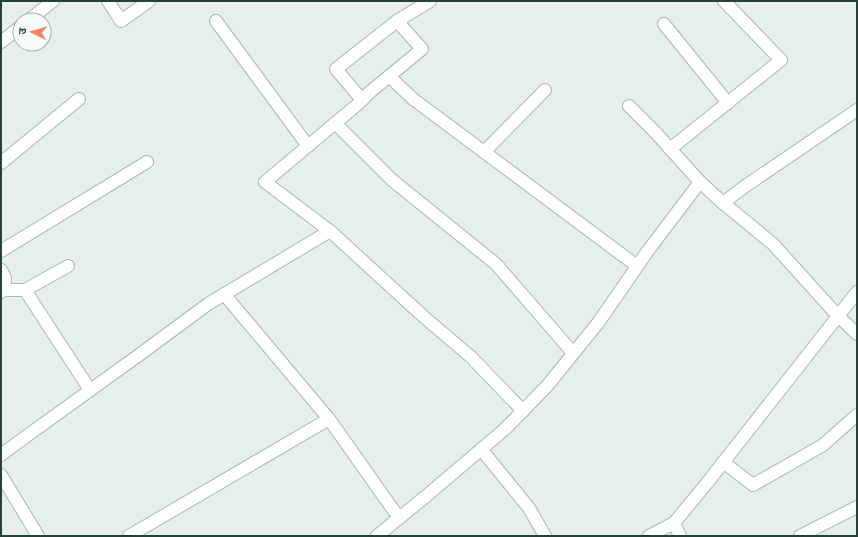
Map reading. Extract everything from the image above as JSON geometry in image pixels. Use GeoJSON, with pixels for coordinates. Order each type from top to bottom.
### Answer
{"type":"FeatureCollection","features":[{"type":"Feature","properties":{"kind":"street"},"geometry":{"type":"LineString","coordinates":[[39,12],[53,1]]}},
{"type":"Feature","properties":{"kind":"street"},"geometry":{"type":"LineString","coordinates":[[108,1],[121,21],[149,1]]}},
{"type":"Feature","properties":{"kind":"street"},"geometry":{"type":"LineString","coordinates":[[362,100],[336,69],[397,21],[430,1]]}},
{"type":"Feature","properties":{"kind":"street"},"geometry":{"type":"LineString","coordinates":[[670,149],[781,60],[724,1]]}},
{"type":"Feature","properties":{"kind":"street"},"geometry":{"type":"LineString","coordinates":[[216,20],[308,146]]}},
{"type":"Feature","properties":{"kind":"street"},"geometry":{"type":"LineString","coordinates":[[397,21],[422,48],[266,182],[330,231],[424,317],[471,357],[523,410]]}},
{"type":"Feature","properties":{"kind":"street"},"geometry":{"type":"LineString","coordinates":[[664,24],[728,103]]}},
{"type":"Feature","properties":{"kind":"street"},"geometry":{"type":"LineString","coordinates":[[1,42],[12,33]]}},
{"type":"Feature","properties":{"kind":"street"},"geometry":{"type":"LineString","coordinates":[[389,76],[413,99],[637,266]]}},
{"type":"Feature","properties":{"kind":"street"},"geometry":{"type":"LineString","coordinates":[[484,152],[545,90]]}},
{"type":"Feature","properties":{"kind":"street"},"geometry":{"type":"LineString","coordinates":[[1,162],[79,99]]}},
{"type":"Feature","properties":{"kind":"street"},"geometry":{"type":"LineString","coordinates":[[629,106],[700,182],[773,244],[838,316],[857,334]]}},
{"type":"Feature","properties":{"kind":"street"},"geometry":{"type":"LineString","coordinates":[[723,203],[857,110]]}},
{"type":"Feature","properties":{"kind":"street"},"geometry":{"type":"LineString","coordinates":[[335,123],[392,180],[496,264],[573,353]]}},
{"type":"Feature","properties":{"kind":"street"},"geometry":{"type":"LineString","coordinates":[[1,251],[147,162]]}},
{"type":"Feature","properties":{"kind":"street"},"geometry":{"type":"LineString","coordinates":[[377,536],[505,429],[547,386],[598,323],[637,266],[700,182]]}},
{"type":"Feature","properties":{"kind":"street"},"geometry":{"type":"LineString","coordinates":[[1,455],[208,304],[330,231]]}},
{"type":"Feature","properties":{"kind":"street"},"geometry":{"type":"LineString","coordinates":[[1,270],[5,278],[3,291],[25,290],[68,266]]}},
{"type":"Feature","properties":{"kind":"street"},"geometry":{"type":"LineString","coordinates":[[25,290],[90,390]]}},
{"type":"Feature","properties":{"kind":"street"},"geometry":{"type":"LineString","coordinates":[[649,536],[674,522],[857,292]]}},
{"type":"Feature","properties":{"kind":"street"},"geometry":{"type":"LineString","coordinates":[[224,294],[329,419],[399,518]]}},
{"type":"Feature","properties":{"kind":"street"},"geometry":{"type":"LineString","coordinates":[[723,462],[753,485],[823,445],[857,414]]}},
{"type":"Feature","properties":{"kind":"street"},"geometry":{"type":"LineString","coordinates":[[129,536],[329,419]]}},
{"type":"Feature","properties":{"kind":"street"},"geometry":{"type":"LineString","coordinates":[[481,449],[529,508],[545,536]]}},
{"type":"Feature","properties":{"kind":"street"},"geometry":{"type":"LineString","coordinates":[[1,475],[38,536]]}},
{"type":"Feature","properties":{"kind":"street"},"geometry":{"type":"LineString","coordinates":[[800,536],[857,507]]}},
{"type":"Feature","properties":{"kind":"street"},"geometry":{"type":"LineString","coordinates":[[674,522],[680,536]]}}]}
